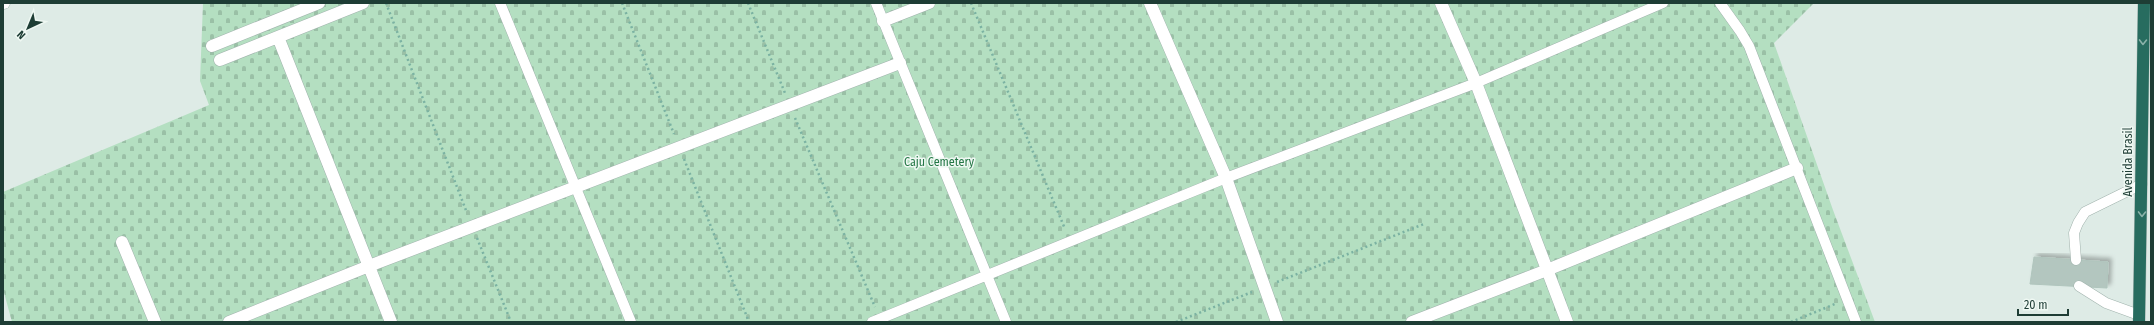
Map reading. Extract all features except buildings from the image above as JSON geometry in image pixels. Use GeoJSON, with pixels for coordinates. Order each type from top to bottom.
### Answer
{"type":"FeatureCollection","features":[{"type":"Feature","properties":{"kind":"highway","name":"Avenida Brasil"},"geometry":{"type":"LineString","coordinates":[[2139,319],[2144,3]]}},
{"type":"Feature","properties":{"kind":"street"},"geometry":{"type":"LineString","coordinates":[[212,46],[319,3]]}},
{"type":"Feature","properties":{"kind":"street"},"geometry":{"type":"LineString","coordinates":[[220,60],[363,3]]}},
{"type":"Feature","properties":{"kind":"street"},"geometry":{"type":"LineString","coordinates":[[883,21],[929,3]]}},
{"type":"Feature","properties":{"kind":"street"},"geometry":{"type":"LineString","coordinates":[[1150,3],[1226,178],[1263,288],[1277,322]]}},
{"type":"Feature","properties":{"kind":"street"},"geometry":{"type":"LineString","coordinates":[[1441,3],[1476,83],[1568,322]]}},
{"type":"Feature","properties":{"kind":"street"},"geometry":{"type":"LineString","coordinates":[[278,37],[391,322]]}},
{"type":"Feature","properties":{"kind":"street"},"geometry":{"type":"LineString","coordinates":[[229,322],[369,266],[900,63]]}},
{"type":"Feature","properties":{"kind":"street"},"geometry":{"type":"LineString","coordinates":[[1412,322],[1547,270],[1797,168]]}},
{"type":"Feature","properties":{"kind":"street"},"geometry":{"type":"LineString","coordinates":[[122,242],[155,322]]}},
{"type":"Feature","properties":{"kind":"lane"},"geometry":{"type":"LineString","coordinates":[[500,3],[631,322]]}},
{"type":"Feature","properties":{"kind":"lane"},"geometry":{"type":"LineString","coordinates":[[876,3],[1006,322]]}},
{"type":"Feature","properties":{"kind":"lane"},"geometry":{"type":"LineString","coordinates":[[876,320],[987,274],[1070,243],[1226,178],[1476,83],[1663,3]]}},
{"type":"Feature","properties":{"kind":"lane"},"geometry":{"type":"LineString","coordinates":[[1720,3],[1749,46],[1856,322]]}},
{"type":"Feature","properties":{"kind":"lane"},"geometry":{"type":"LineString","coordinates":[[2076,260],[2074,233],[2085,212],[2142,184]]}},
{"type":"Feature","properties":{"kind":"lane"},"geometry":{"type":"LineString","coordinates":[[2079,286],[2106,303],[2139,319]]}},
{"type":"Feature","properties":{"kind":"path"},"geometry":{"type":"LineString","coordinates":[[386,3],[511,322]]}},
{"type":"Feature","properties":{"kind":"path"},"geometry":{"type":"LineString","coordinates":[[622,3],[749,322]]}},
{"type":"Feature","properties":{"kind":"path"},"geometry":{"type":"LineString","coordinates":[[748,3],[876,320]]}},
{"type":"Feature","properties":{"kind":"path"},"geometry":{"type":"LineString","coordinates":[[972,3],[1070,243]]}},
{"type":"Feature","properties":{"kind":"path"},"geometry":{"type":"LineString","coordinates":[[1176,322],[1424,224]]}},
{"type":"Feature","properties":{"kind":"path"},"geometry":{"type":"LineString","coordinates":[[1790,322],[1847,299]]}},
{"type":"Feature","properties":{"kind":"green space","name":"Caju Cemetery"},"geometry":{"type":"Polygon","coordinates":[[[203,3],[1814,3],[1774,43],[1833,210],[1875,322],[12,322],[3,289],[3,192],[209,105],[200,81],[203,3]]]}}]}
